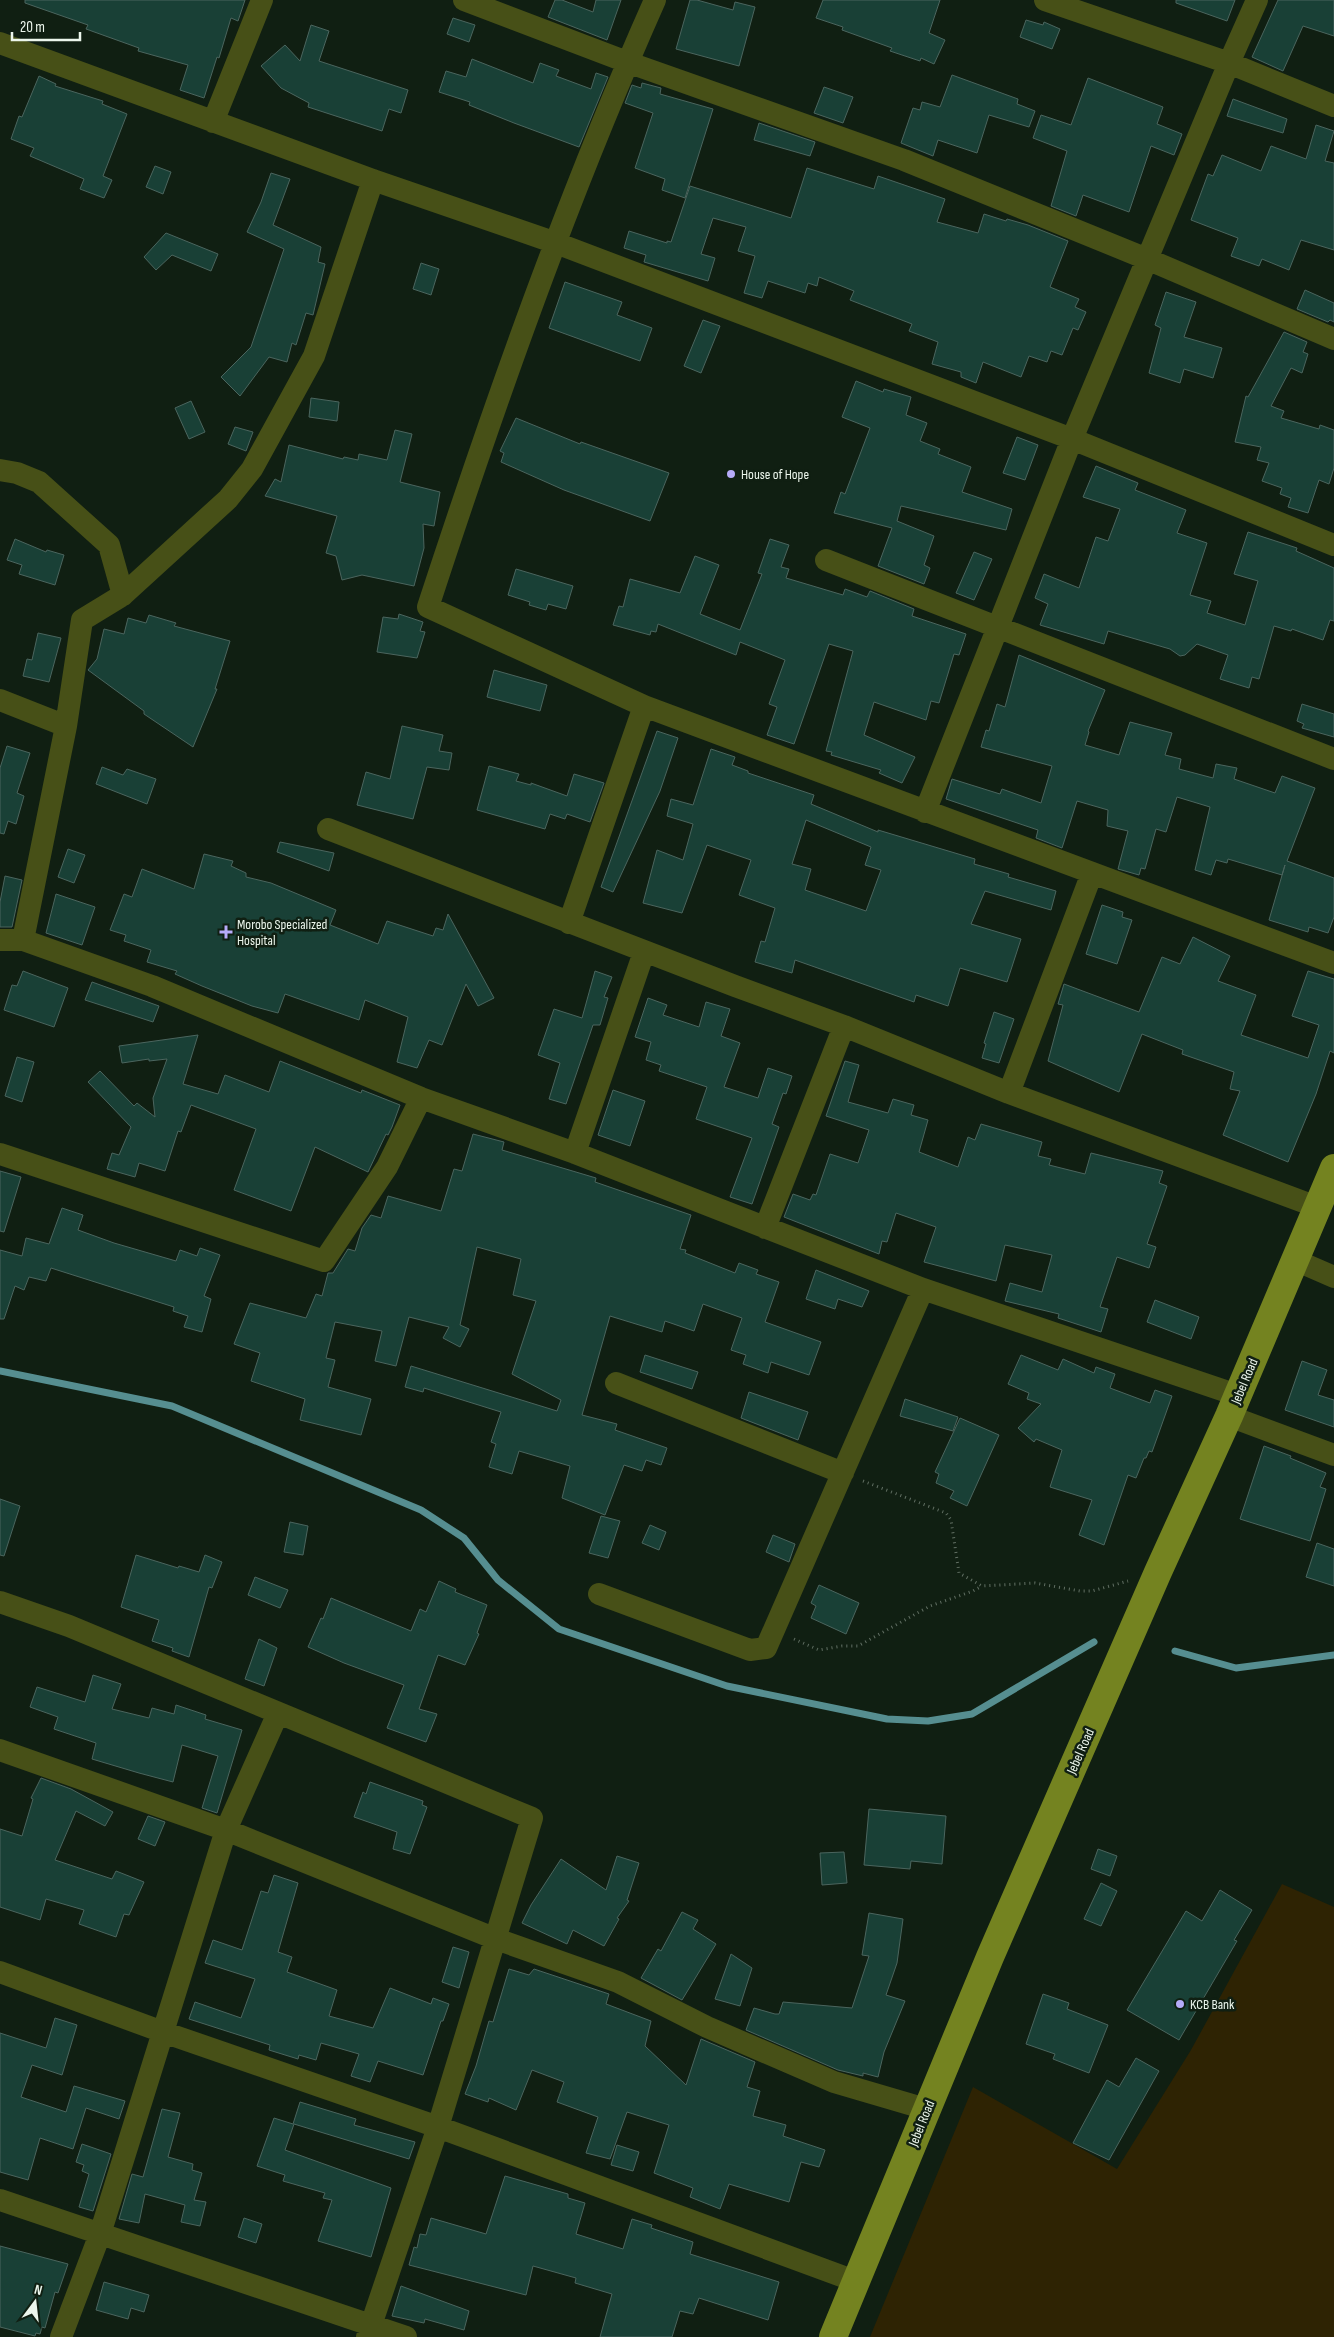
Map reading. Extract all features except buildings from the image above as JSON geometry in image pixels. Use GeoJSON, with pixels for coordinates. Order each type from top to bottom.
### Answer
{"type":"FeatureCollection","features":[{"type":"Feature","properties":{"kind":"main road","name":"Jebel Road"},"geometry":{"type":"LineString","coordinates":[[833,2337],[993,1948],[1233,1406],[1334,1168]]}},
{"type":"Feature","properties":{"kind":"street"},"geometry":{"type":"LineString","coordinates":[[213,122],[262,0]]}},
{"type":"Feature","properties":{"kind":"street"},"geometry":{"type":"LineString","coordinates":[[464,0],[627,62],[904,160],[1147,259],[1334,339]]}},
{"type":"Feature","properties":{"kind":"street"},"geometry":{"type":"LineString","coordinates":[[654,0],[627,62],[556,243],[479,452],[428,607],[644,706],[1334,963]]}},
{"type":"Feature","properties":{"kind":"street"},"geometry":{"type":"LineString","coordinates":[[1045,0],[1228,63],[1334,106]]}},
{"type":"Feature","properties":{"kind":"street"},"geometry":{"type":"LineString","coordinates":[[925,812],[1072,438],[1228,63],[1257,0]]}},
{"type":"Feature","properties":{"kind":"street"},"geometry":{"type":"LineString","coordinates":[[0,43],[373,180],[556,243],[1072,438],[1334,545]]}},
{"type":"Feature","properties":{"kind":"street"},"geometry":{"type":"LineString","coordinates":[[23,940],[66,726],[82,620],[123,595],[228,499],[252,469],[314,356],[373,180]]}},
{"type":"Feature","properties":{"kind":"street"},"geometry":{"type":"LineString","coordinates":[[0,470],[17,473],[40,482],[109,545],[123,595]]}},
{"type":"Feature","properties":{"kind":"street"},"geometry":{"type":"LineString","coordinates":[[826,560],[1334,759]]}},
{"type":"Feature","properties":{"kind":"street"},"geometry":{"type":"LineString","coordinates":[[0,700],[66,726]]}},
{"type":"Feature","properties":{"kind":"street"},"geometry":{"type":"LineString","coordinates":[[569,923],[644,706]]}},
{"type":"Feature","properties":{"kind":"street"},"geometry":{"type":"LineString","coordinates":[[328,829],[644,952],[844,1026],[1009,1093],[1317,1207]]}},
{"type":"Feature","properties":{"kind":"street"},"geometry":{"type":"LineString","coordinates":[[1009,1093],[1092,873]]}},
{"type":"Feature","properties":{"kind":"street"},"geometry":{"type":"LineString","coordinates":[[0,940],[23,940],[152,986],[422,1098],[575,1153],[923,1289],[1233,1406],[1334,1455]]}},
{"type":"Feature","properties":{"kind":"street"},"geometry":{"type":"LineString","coordinates":[[575,1153],[644,952]]}},
{"type":"Feature","properties":{"kind":"street"},"geometry":{"type":"LineString","coordinates":[[765,1228],[844,1026]]}},
{"type":"Feature","properties":{"kind":"street"},"geometry":{"type":"LineString","coordinates":[[0,1154],[324,1261],[387,1167],[422,1098]]}},
{"type":"Feature","properties":{"kind":"street"},"geometry":{"type":"LineString","coordinates":[[1295,1260],[1334,1277]]}},
{"type":"Feature","properties":{"kind":"street"},"geometry":{"type":"LineString","coordinates":[[599,1594],[750,1650],[766,1648],[923,1289]]}},
{"type":"Feature","properties":{"kind":"street"},"geometry":{"type":"LineString","coordinates":[[616,1383],[843,1473]]}},
{"type":"Feature","properties":{"kind":"street"},"geometry":{"type":"LineString","coordinates":[[0,1602],[69,1626],[532,1818],[438,2127],[368,2331]]}},
{"type":"Feature","properties":{"kind":"street"},"geometry":{"type":"LineString","coordinates":[[61,2337],[100,2234],[226,1830],[278,1713]]}},
{"type":"Feature","properties":{"kind":"street"},"geometry":{"type":"LineString","coordinates":[[0,1750],[226,1830],[496,1939],[618,1982],[707,2027],[834,2082],[926,2109]]}},
{"type":"Feature","properties":{"kind":"street"},"geometry":{"type":"LineString","coordinates":[[0,1972],[163,2032],[438,2127],[855,2282]]}},
{"type":"Feature","properties":{"kind":"street"},"geometry":{"type":"LineString","coordinates":[[0,2200],[100,2234],[368,2331],[406,2337]]}},
{"type":"Feature","properties":{"kind":"path"},"geometry":{"type":"LineString","coordinates":[[843,1473],[946,1513],[951,1520],[959,1573],[982,1586]]}},
{"type":"Feature","properties":{"kind":"path"},"geometry":{"type":"LineString","coordinates":[[774,1632],[819,1650],[842,1646],[858,1646],[930,1606],[982,1586],[1035,1584],[1080,1592],[1092,1591],[1158,1572]]}},
{"type":"Feature","properties":{"kind":"shaded area"},"geometry":{"type":"Polygon","coordinates":[[[1282,1884],[1334,1907],[1334,2337],[870,2337],[973,2087],[1117,2169],[1191,2050],[1282,1884]]]}},
{"type":"Feature","properties":{"kind":"waterway"},"geometry":{"type":"LineString","coordinates":[[0,1371],[172,1406],[421,1510],[464,1538],[498,1580],[559,1629],[727,1686],[887,1719],[928,1721],[972,1714],[1094,1642]]}},
{"type":"Feature","properties":{"kind":"waterway"},"geometry":{"type":"LineString","coordinates":[[1175,1651],[1236,1668],[1334,1655]]}},
{"type":"Feature","properties":{"kind":"place","name":"House of Hope"},"geometry":{"type":"Point","coordinates":[731,474]}},
{"type":"Feature","properties":{"kind":"place","name":"Morobo Specialized Hospital"},"geometry":{"type":"Point","coordinates":[226,932]}},
{"type":"Feature","properties":{"kind":"place","name":"KCB Bank"},"geometry":{"type":"Point","coordinates":[1180,2004]}}]}
